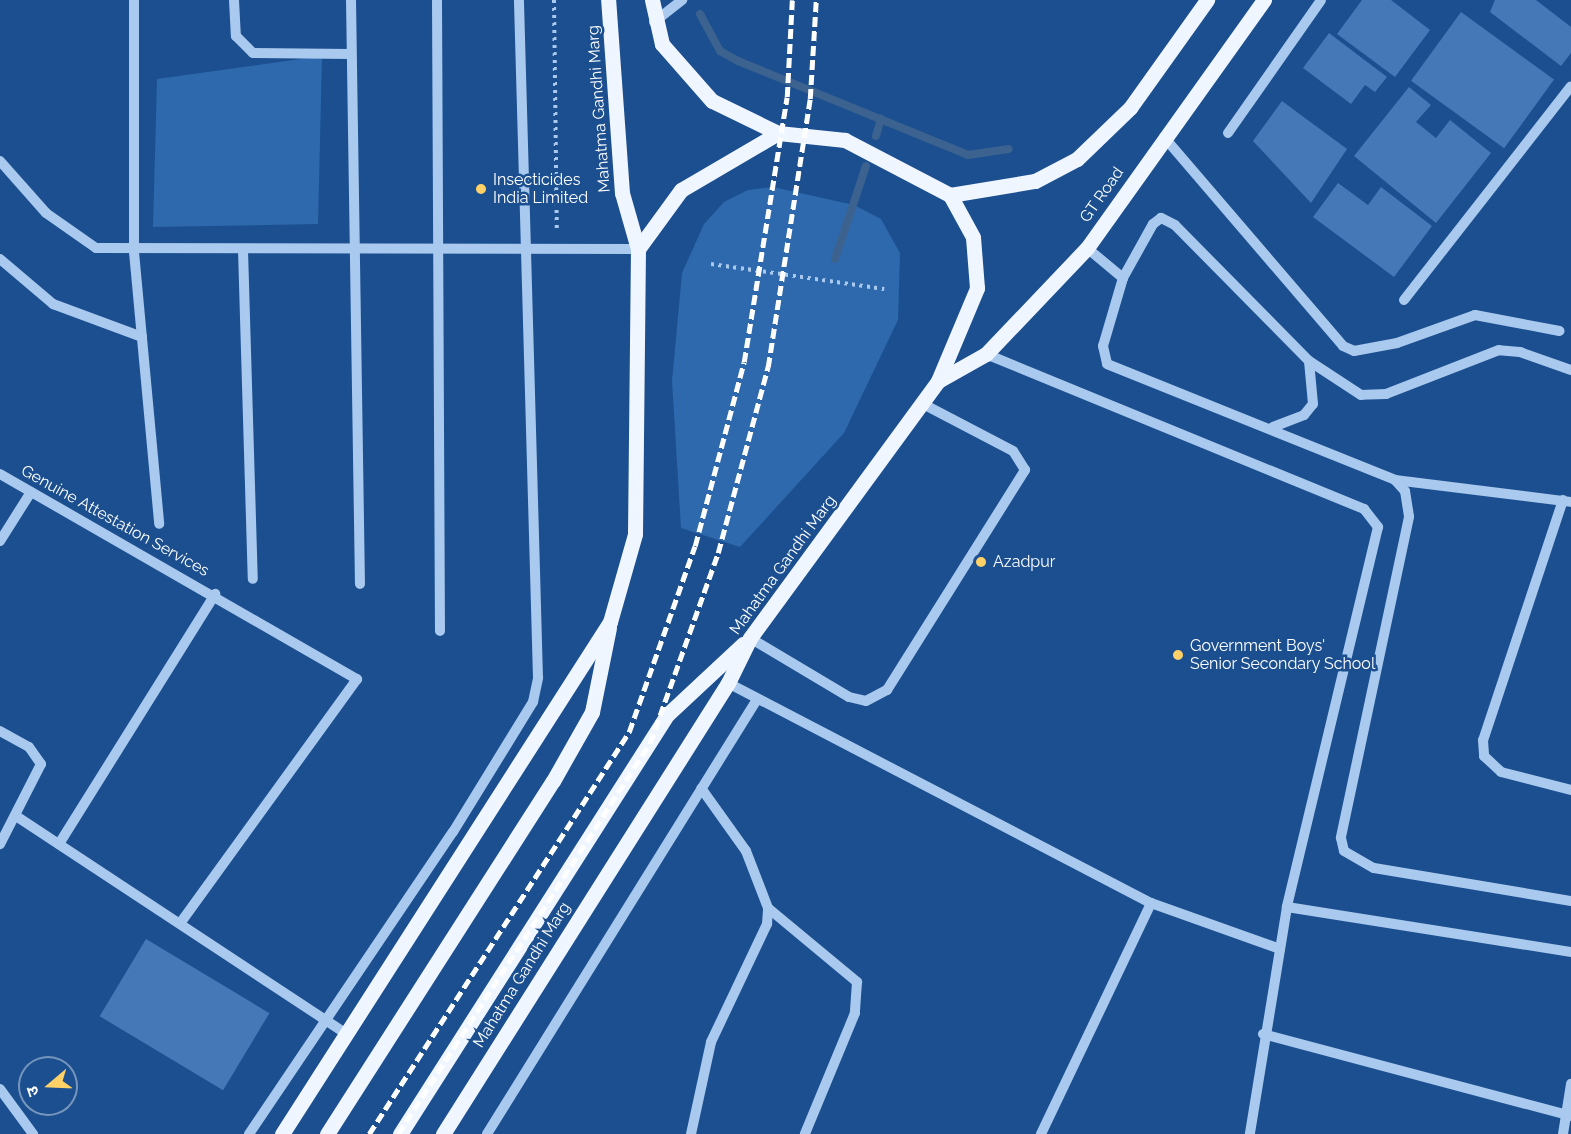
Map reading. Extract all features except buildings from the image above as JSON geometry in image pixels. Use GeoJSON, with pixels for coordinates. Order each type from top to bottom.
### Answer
{"type":"FeatureCollection","features":[{"type":"Feature","properties":{"kind":"main road","name":"Mahatma Gandhi Marg"},"geometry":{"type":"LineString","coordinates":[[282,1134],[610,622],[635,534],[638,249],[622,193],[609,0]]}},
{"type":"Feature","properties":{"kind":"main road"},"geometry":{"type":"LineString","coordinates":[[652,0],[654,22],[662,44],[692,83],[733,114],[778,133],[845,140],[950,195],[1035,181],[1077,159],[1130,108],[1207,0]]}},
{"type":"Feature","properties":{"kind":"main road","name":"GT Road"},"geometry":{"type":"LineString","coordinates":[[938,381],[986,354],[1087,248],[1164,137],[1264,0]]}},
{"type":"Feature","properties":{"kind":"main road"},"geometry":{"type":"LineString","coordinates":[[638,249],[681,190],[778,133]]}},
{"type":"Feature","properties":{"kind":"main road","name":"Mahatma Gandhi Marg"},"geometry":{"type":"LineString","coordinates":[[443,1134],[728,683],[750,638],[938,381],[977,288],[973,237],[950,195]]}},
{"type":"Feature","properties":{"kind":"main road"},"geometry":{"type":"LineString","coordinates":[[327,1134],[586,722],[599,690],[610,622]]}},
{"type":"Feature","properties":{"kind":"main road"},"geometry":{"type":"LineString","coordinates":[[400,1134],[668,714],[750,638]]}},
{"type":"Feature","properties":{"kind":"street"},"geometry":{"type":"LineString","coordinates":[[134,0],[134,252],[159,524]]}},
{"type":"Feature","properties":{"kind":"street"},"geometry":{"type":"LineString","coordinates":[[234,0],[236,36],[253,53],[351,54]]}},
{"type":"Feature","properties":{"kind":"street"},"geometry":{"type":"LineString","coordinates":[[351,0],[360,584]]}},
{"type":"Feature","properties":{"kind":"street"},"geometry":{"type":"LineString","coordinates":[[437,0],[440,631]]}},
{"type":"Feature","properties":{"kind":"street"},"geometry":{"type":"LineString","coordinates":[[249,1134],[325,1022],[533,702],[538,678],[519,0]]}},
{"type":"Feature","properties":{"kind":"street"},"geometry":{"type":"LineString","coordinates":[[654,22],[682,0]]}},
{"type":"Feature","properties":{"kind":"street"},"geometry":{"type":"LineString","coordinates":[[1228,133],[1321,0]]}},
{"type":"Feature","properties":{"kind":"street"},"geometry":{"type":"LineString","coordinates":[[1404,300],[1571,86]]}},
{"type":"Feature","properties":{"kind":"street"},"geometry":{"type":"LineString","coordinates":[[1164,137],[1343,346],[1354,351],[1397,343],[1475,315],[1560,331]]}},
{"type":"Feature","properties":{"kind":"street"},"geometry":{"type":"LineString","coordinates":[[0,161],[73,236],[96,248],[134,252],[526,245],[638,249]]}},
{"type":"Feature","properties":{"kind":"street"},"geometry":{"type":"LineString","coordinates":[[1571,370],[1521,352],[1499,350],[1371,397],[1309,361],[1168,219],[1153,224],[1123,278],[1103,346],[1107,364],[1273,428],[1395,480],[1567,501],[1483,740],[1484,756],[1501,772],[1571,790]]}},
{"type":"Feature","properties":{"kind":"street"},"geometry":{"type":"LineString","coordinates":[[1087,248],[1123,278]]}},
{"type":"Feature","properties":{"kind":"street"},"geometry":{"type":"LineString","coordinates":[[243,250],[253,579]]}},
{"type":"Feature","properties":{"kind":"street"},"geometry":{"type":"LineString","coordinates":[[0,259],[53,304],[142,337]]}},
{"type":"Feature","properties":{"kind":"street"},"geometry":{"type":"LineString","coordinates":[[986,354],[1373,515],[1379,537],[1287,907],[1263,1034],[1250,1134]]}},
{"type":"Feature","properties":{"kind":"street"},"geometry":{"type":"LineString","coordinates":[[1273,428],[1304,415],[1313,404],[1309,361]]}},
{"type":"Feature","properties":{"kind":"street"},"geometry":{"type":"LineString","coordinates":[[750,638],[849,697],[866,701],[887,690],[1025,470],[1013,451],[923,404]]}},
{"type":"Feature","properties":{"kind":"street","name":"Genuine Attestation Services"},"geometry":{"type":"LineString","coordinates":[[0,474],[215,594],[357,679],[181,922]]}},
{"type":"Feature","properties":{"kind":"street"},"geometry":{"type":"LineString","coordinates":[[1395,480],[1405,490],[1409,517],[1341,838],[1344,851],[1374,868],[1571,901]]}},
{"type":"Feature","properties":{"kind":"street"},"geometry":{"type":"LineString","coordinates":[[0,541],[31,492]]}},
{"type":"Feature","properties":{"kind":"street"},"geometry":{"type":"LineString","coordinates":[[59,844],[215,594]]}},
{"type":"Feature","properties":{"kind":"street"},"geometry":{"type":"LineString","coordinates":[[728,683],[756,701],[1151,903],[1280,949]]}},
{"type":"Feature","properties":{"kind":"street"},"geometry":{"type":"LineString","coordinates":[[487,1134],[756,701]]}},
{"type":"Feature","properties":{"kind":"street"},"geometry":{"type":"LineString","coordinates":[[0,731],[29,747],[41,764],[0,844]]}},
{"type":"Feature","properties":{"kind":"street"},"geometry":{"type":"LineString","coordinates":[[691,1134],[711,1042],[767,924],[768,908],[746,851],[701,789]]}},
{"type":"Feature","properties":{"kind":"street"},"geometry":{"type":"LineString","coordinates":[[16,816],[181,922],[325,1022],[346,1034]]}},
{"type":"Feature","properties":{"kind":"street"},"geometry":{"type":"LineString","coordinates":[[1041,1134],[1151,903]]}},
{"type":"Feature","properties":{"kind":"street"},"geometry":{"type":"LineString","coordinates":[[1287,907],[1571,952]]}},
{"type":"Feature","properties":{"kind":"street"},"geometry":{"type":"LineString","coordinates":[[768,908],[857,982],[855,1013],[805,1134]]}},
{"type":"Feature","properties":{"kind":"street"},"geometry":{"type":"LineString","coordinates":[[1263,1034],[1568,1115]]}},
{"type":"Feature","properties":{"kind":"street"},"geometry":{"type":"LineString","coordinates":[[1563,1134],[1568,1115],[1571,1084]]}},
{"type":"Feature","properties":{"kind":"street"},"geometry":{"type":"LineString","coordinates":[[0,1089],[33,1134]]}},
{"type":"Feature","properties":{"kind":"path"},"geometry":{"type":"LineString","coordinates":[[554,0],[557,247]]}},
{"type":"Feature","properties":{"kind":"path"},"geometry":{"type":"LineString","coordinates":[[711,264],[884,289]]}},
{"type":"Feature","properties":{"kind":"shaded area"},"geometry":{"type":"Polygon","coordinates":[[[322,56],[318,224],[153,227],[157,79],[322,56]]]}},
{"type":"Feature","properties":{"kind":"shaded area"},"geometry":{"type":"Polygon","coordinates":[[[773,187],[854,205],[881,219],[900,253],[898,320],[844,433],[740,547],[681,528],[672,381],[682,273],[704,224],[724,202],[748,190],[773,187]]]}},
{"type":"Feature","properties":{"kind":"waterway"},"geometry":{"type":"LineString","coordinates":[[700,14],[720,51],[738,61],[968,155],[1009,149]]}},
{"type":"Feature","properties":{"kind":"waterway"},"geometry":{"type":"LineString","coordinates":[[876,136],[881,119]]}},
{"type":"Feature","properties":{"kind":"waterway"},"geometry":{"type":"LineString","coordinates":[[835,259],[866,166]]}},
{"type":"Feature","properties":{"kind":"railway"},"geometry":{"type":"LineString","coordinates":[[369,1134],[629,732],[695,546],[744,362],[787,97],[792,0]]}},
{"type":"Feature","properties":{"kind":"railway"},"geometry":{"type":"LineString","coordinates":[[398,1134],[650,743],[718,553],[768,367],[810,99],[816,0]]}},
{"type":"Feature","properties":{"kind":"place","name":"Insecticides India Limited"},"geometry":{"type":"Point","coordinates":[481,189]}},
{"type":"Feature","properties":{"kind":"place","name":"Azadpur"},"geometry":{"type":"Point","coordinates":[981,562]}},
{"type":"Feature","properties":{"kind":"place","name":"Government Boys' Senior Secondary School"},"geometry":{"type":"Point","coordinates":[1178,655]}}]}
